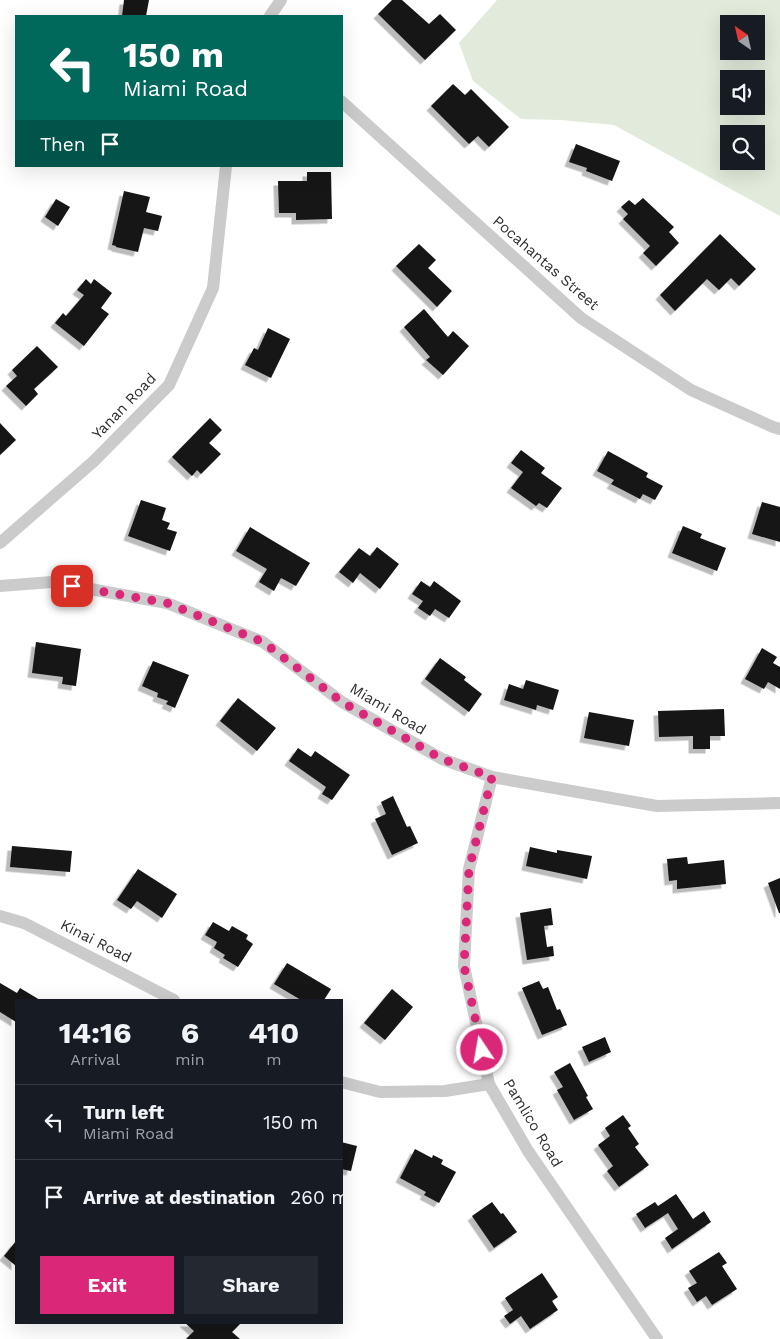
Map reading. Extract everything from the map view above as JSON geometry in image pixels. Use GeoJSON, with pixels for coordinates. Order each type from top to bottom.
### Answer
{"type":"FeatureCollection","features":[{"type":"Feature","properties":{"kind":"street"},"geometry":{"type":"LineString","coordinates":[[271,15],[281,0]]}},
{"type":"Feature","properties":{"kind":"street","name":"Pocahantas Street"},"geometry":{"type":"LineString","coordinates":[[343,103],[581,318],[691,390],[772,427],[780,428]]}},
{"type":"Feature","properties":{"kind":"street","name":"Yanan Road"},"geometry":{"type":"LineString","coordinates":[[0,542],[94,461],[169,385],[214,288],[226,167]]}},
{"type":"Feature","properties":{"kind":"street","name":"Miami Road"},"geometry":{"type":"LineString","coordinates":[[0,586],[52,582],[167,603],[263,642],[351,707],[442,759],[492,777],[657,806],[780,803]]}},
{"type":"Feature","properties":{"kind":"street","name":"Pamlico Road"},"geometry":{"type":"LineString","coordinates":[[492,777],[469,869],[464,966],[490,1084],[528,1152],[657,1339]]}},
{"type":"Feature","properties":{"kind":"street","name":"Kinai Road"},"geometry":{"type":"LineString","coordinates":[[0,916],[24,923],[172,999]]}},
{"type":"Feature","properties":{"kind":"street"},"geometry":{"type":"LineString","coordinates":[[343,1083],[380,1092],[445,1091],[490,1084]]}},
{"type":"Feature","properties":{"kind":"shaded area"},"geometry":{"type":"Polygon","coordinates":[[[497,0],[780,0],[780,216],[614,125],[561,120],[521,119],[473,81],[459,43],[497,0]]]}},
{"type":"Feature","properties":{"kind":"building"},"geometry":{"type":"Polygon","coordinates":[[[124,0],[149,0],[146,15],[122,15],[124,0]]]}},
{"type":"Feature","properties":{"kind":"building"},"geometry":{"type":"Polygon","coordinates":[[[392,0],[402,0],[429,24],[440,14],[456,30],[425,60],[378,14],[392,0]]]}},
{"type":"Feature","properties":{"kind":"building"},"geometry":{"type":"Polygon","coordinates":[[[453,84],[465,95],[471,89],[509,127],[489,147],[478,136],[469,144],[431,106],[453,84]]]}},
{"type":"Feature","properties":{"kind":"building"},"geometry":{"type":"Polygon","coordinates":[[[576,144],[620,161],[612,181],[586,171],[587,168],[569,162],[576,144]]]}},
{"type":"Feature","properties":{"kind":"building"},"geometry":{"type":"Polygon","coordinates":[[[307,172],[331,172],[332,219],[296,220],[296,213],[279,213],[278,181],[307,181],[307,172]]]}},
{"type":"Feature","properties":{"kind":"building"},"geometry":{"type":"Polygon","coordinates":[[[124,191],[150,197],[146,212],[162,216],[158,231],[144,228],[138,252],[112,245],[124,191]]]}},
{"type":"Feature","properties":{"kind":"building"},"geometry":{"type":"Polygon","coordinates":[[[643,198],[674,227],[669,232],[679,243],[656,266],[643,253],[650,246],[623,219],[628,214],[621,207],[629,200],[635,205],[643,198]]]}},
{"type":"Feature","properties":{"kind":"building"},"geometry":{"type":"Polygon","coordinates":[[[56,199],[70,207],[58,226],[45,217],[56,199]]]}},
{"type":"Feature","properties":{"kind":"building"},"geometry":{"type":"Polygon","coordinates":[[[720,234],[756,269],[739,286],[731,278],[719,290],[707,279],[675,311],[660,295],[720,234]]]}},
{"type":"Feature","properties":{"kind":"building"},"geometry":{"type":"Polygon","coordinates":[[[419,244],[436,260],[428,268],[452,291],[437,307],[396,266],[419,244]]]}},
{"type":"Feature","properties":{"kind":"building"},"geometry":{"type":"Polygon","coordinates":[[[86,279],[91,284],[94,279],[112,293],[101,308],[109,314],[84,346],[55,323],[63,313],[66,316],[84,295],[77,290],[86,279]]]}},
{"type":"Feature","properties":{"kind":"building"},"geometry":{"type":"Polygon","coordinates":[[[424,309],[448,337],[453,331],[469,346],[443,375],[426,360],[430,357],[404,327],[424,309]]]}},
{"type":"Feature","properties":{"kind":"building"},"geometry":{"type":"Polygon","coordinates":[[[268,328],[290,339],[271,378],[245,365],[254,348],[258,350],[268,328]]]}},
{"type":"Feature","properties":{"kind":"building"},"geometry":{"type":"Polygon","coordinates":[[[37,346],[58,367],[34,389],[38,394],[26,406],[6,386],[17,376],[12,370],[37,346]]]}},
{"type":"Feature","properties":{"kind":"building"},"geometry":{"type":"Polygon","coordinates":[[[210,418],[222,430],[209,443],[221,454],[201,474],[197,470],[192,476],[172,457],[210,418]]]}},
{"type":"Feature","properties":{"kind":"building"},"geometry":{"type":"Polygon","coordinates":[[[0,423],[16,440],[0,455],[0,423]]]}},
{"type":"Feature","properties":{"kind":"building"},"geometry":{"type":"Polygon","coordinates":[[[521,450],[545,468],[541,473],[562,488],[547,508],[539,503],[536,506],[511,488],[523,472],[511,463],[521,450]]]}},
{"type":"Feature","properties":{"kind":"building"},"geometry":{"type":"Polygon","coordinates":[[[608,451],[648,473],[646,477],[663,486],[655,500],[643,494],[640,499],[611,484],[614,480],[597,471],[608,451]]]}},
{"type":"Feature","properties":{"kind":"building"},"geometry":{"type":"Polygon","coordinates":[[[141,500],[166,508],[162,520],[170,523],[167,529],[177,532],[170,551],[128,536],[141,500]]]}},
{"type":"Feature","properties":{"kind":"building"},"geometry":{"type":"Polygon","coordinates":[[[762,502],[780,507],[780,542],[752,534],[762,502]]]}},
{"type":"Feature","properties":{"kind":"building"},"geometry":{"type":"Polygon","coordinates":[[[683,526],[702,534],[700,538],[726,548],[717,571],[672,553],[683,526]]]}},
{"type":"Feature","properties":{"kind":"building"},"geometry":{"type":"Polygon","coordinates":[[[250,527],[310,563],[296,586],[281,578],[274,591],[259,582],[267,569],[236,551],[250,527]]]}},
{"type":"Feature","properties":{"kind":"building"},"geometry":{"type":"Polygon","coordinates":[[[377,547],[399,564],[380,589],[360,573],[353,583],[339,572],[359,548],[370,556],[377,547]]]}},
{"type":"Feature","properties":{"kind":"building"},"geometry":{"type":"Polygon","coordinates":[[[421,581],[430,587],[434,581],[461,601],[449,618],[435,609],[430,616],[418,608],[423,601],[412,594],[421,581]]]}},
{"type":"Feature","properties":{"kind":"building"},"geometry":{"type":"Polygon","coordinates":[[[36,642],[81,649],[76,686],[62,684],[63,677],[32,673],[36,642]]]}},
{"type":"Feature","properties":{"kind":"building"},"geometry":{"type":"Polygon","coordinates":[[[762,648],[777,657],[773,663],[780,667],[780,689],[768,682],[764,689],[745,679],[762,648]]]}},
{"type":"Feature","properties":{"kind":"building"},"geometry":{"type":"Polygon","coordinates":[[[440,658],[466,677],[464,680],[482,694],[469,712],[425,679],[440,658]]]}},
{"type":"Feature","properties":{"kind":"building"},"geometry":{"type":"Polygon","coordinates":[[[153,661],[189,675],[175,708],[166,704],[168,701],[157,697],[158,693],[142,686],[153,661]]]}},
{"type":"Feature","properties":{"kind":"building"},"geometry":{"type":"Polygon","coordinates":[[[526,680],[559,690],[553,710],[537,705],[536,710],[504,700],[509,684],[523,689],[526,680]]]}},
{"type":"Feature","properties":{"kind":"building"},"geometry":{"type":"Polygon","coordinates":[[[238,698],[276,728],[257,751],[220,721],[238,698]]]}},
{"type":"Feature","properties":{"kind":"building"},"geometry":{"type":"Polygon","coordinates":[[[724,709],[725,736],[710,736],[710,749],[693,749],[693,736],[659,737],[658,711],[724,709]]]}},
{"type":"Feature","properties":{"kind":"building"},"geometry":{"type":"Polygon","coordinates":[[[589,712],[634,720],[629,746],[584,738],[589,712]]]}},
{"type":"Feature","properties":{"kind":"building"},"geometry":{"type":"Polygon","coordinates":[[[298,748],[311,757],[315,751],[350,775],[332,800],[322,794],[326,787],[289,761],[298,748]]]}},
{"type":"Feature","properties":{"kind":"building"},"geometry":{"type":"Polygon","coordinates":[[[393,796],[407,827],[410,826],[418,843],[392,855],[375,819],[386,814],[381,802],[393,796]]]}},
{"type":"Feature","properties":{"kind":"building"},"geometry":{"type":"Polygon","coordinates":[[[12,846],[72,851],[70,872],[10,867],[12,846]]]}},
{"type":"Feature","properties":{"kind":"building"},"geometry":{"type":"Polygon","coordinates":[[[530,847],[557,853],[557,850],[592,856],[587,879],[526,866],[530,847]]]}},
{"type":"Feature","properties":{"kind":"building"},"geometry":{"type":"Polygon","coordinates":[[[687,857],[688,864],[724,860],[726,884],[677,889],[677,880],[669,881],[667,859],[687,857]]]}},
{"type":"Feature","properties":{"kind":"building"},"geometry":{"type":"Polygon","coordinates":[[[138,869],[177,894],[162,918],[137,901],[131,909],[117,900],[138,869]]]}},
{"type":"Feature","properties":{"kind":"building"},"geometry":{"type":"Polygon","coordinates":[[[780,878],[780,913],[779,913],[768,883],[780,878]]]}},
{"type":"Feature","properties":{"kind":"building"},"geometry":{"type":"Polygon","coordinates":[[[551,908],[553,925],[544,926],[547,947],[553,946],[554,956],[527,960],[520,913],[551,908]]]}},
{"type":"Feature","properties":{"kind":"building"},"geometry":{"type":"Polygon","coordinates":[[[213,922],[229,931],[232,926],[248,935],[246,939],[253,944],[238,967],[223,958],[225,955],[214,948],[217,942],[205,935],[213,922]]]}},
{"type":"Feature","properties":{"kind":"building"},"geometry":{"type":"Polygon","coordinates":[[[287,963],[331,989],[325,999],[299,999],[274,984],[287,963]]]}},
{"type":"Feature","properties":{"kind":"building"},"geometry":{"type":"Polygon","coordinates":[[[539,981],[543,989],[548,987],[557,1010],[560,1009],[567,1025],[542,1035],[522,988],[539,981]]]}},
{"type":"Feature","properties":{"kind":"building"},"geometry":{"type":"Polygon","coordinates":[[[0,983],[17,993],[20,988],[38,999],[15,999],[15,1021],[0,1012],[0,983]]]}},
{"type":"Feature","properties":{"kind":"building"},"geometry":{"type":"Polygon","coordinates":[[[392,989],[413,1007],[385,1040],[364,1023],[392,989]]]}},
{"type":"Feature","properties":{"kind":"building"},"geometry":{"type":"Polygon","coordinates":[[[605,1037],[611,1052],[589,1062],[582,1047],[605,1037]]]}},
{"type":"Feature","properties":{"kind":"building"},"geometry":{"type":"Polygon","coordinates":[[[570,1063],[593,1109],[574,1120],[557,1090],[563,1087],[554,1072],[570,1063]]]}},
{"type":"Feature","properties":{"kind":"building"},"geometry":{"type":"Polygon","coordinates":[[[623,1115],[631,1126],[628,1128],[639,1144],[635,1147],[649,1165],[619,1187],[607,1171],[613,1166],[598,1145],[610,1136],[605,1128],[623,1115]]]}},
{"type":"Feature","properties":{"kind":"building"},"geometry":{"type":"Polygon","coordinates":[[[343,1142],[357,1146],[351,1171],[343,1169],[343,1142]]]}},
{"type":"Feature","properties":{"kind":"building"},"geometry":{"type":"Polygon","coordinates":[[[415,1149],[432,1158],[433,1155],[443,1160],[441,1164],[456,1172],[439,1203],[424,1195],[426,1192],[400,1178],[415,1149]]]}},
{"type":"Feature","properties":{"kind":"building"},"geometry":{"type":"Polygon","coordinates":[[[676,1194],[693,1219],[704,1211],[711,1222],[672,1249],[665,1238],[678,1229],[668,1213],[645,1228],[636,1214],[655,1202],[658,1206],[676,1194]]]}},
{"type":"Feature","properties":{"kind":"building"},"geometry":{"type":"Polygon","coordinates":[[[492,1202],[517,1232],[494,1248],[472,1216],[492,1202]]]}},
{"type":"Feature","properties":{"kind":"building"},"geometry":{"type":"Polygon","coordinates":[[[15,1242],[15,1265],[4,1256],[15,1242]]]}},
{"type":"Feature","properties":{"kind":"building"},"geometry":{"type":"Polygon","coordinates":[[[719,1252],[727,1263],[722,1266],[737,1289],[712,1305],[706,1296],[697,1302],[688,1288],[697,1283],[689,1271],[719,1252]]]}},
{"type":"Feature","properties":{"kind":"building"},"geometry":{"type":"Polygon","coordinates":[[[542,1273],[558,1297],[552,1301],[558,1310],[530,1329],[521,1316],[510,1324],[504,1316],[513,1310],[505,1298],[542,1273]]]}},
{"type":"Feature","properties":{"kind":"building"},"geometry":{"type":"Polygon","coordinates":[[[186,1324],[240,1324],[232,1332],[240,1339],[186,1339],[194,1331],[186,1324]]]}},
{"type":"Feature","properties":{"kind":"route"},"geometry":{"type":"LineString","coordinates":[[72,586],[167,603],[263,642],[342,702],[442,759],[492,777],[469,869],[464,966],[482,1050]]}}]}
